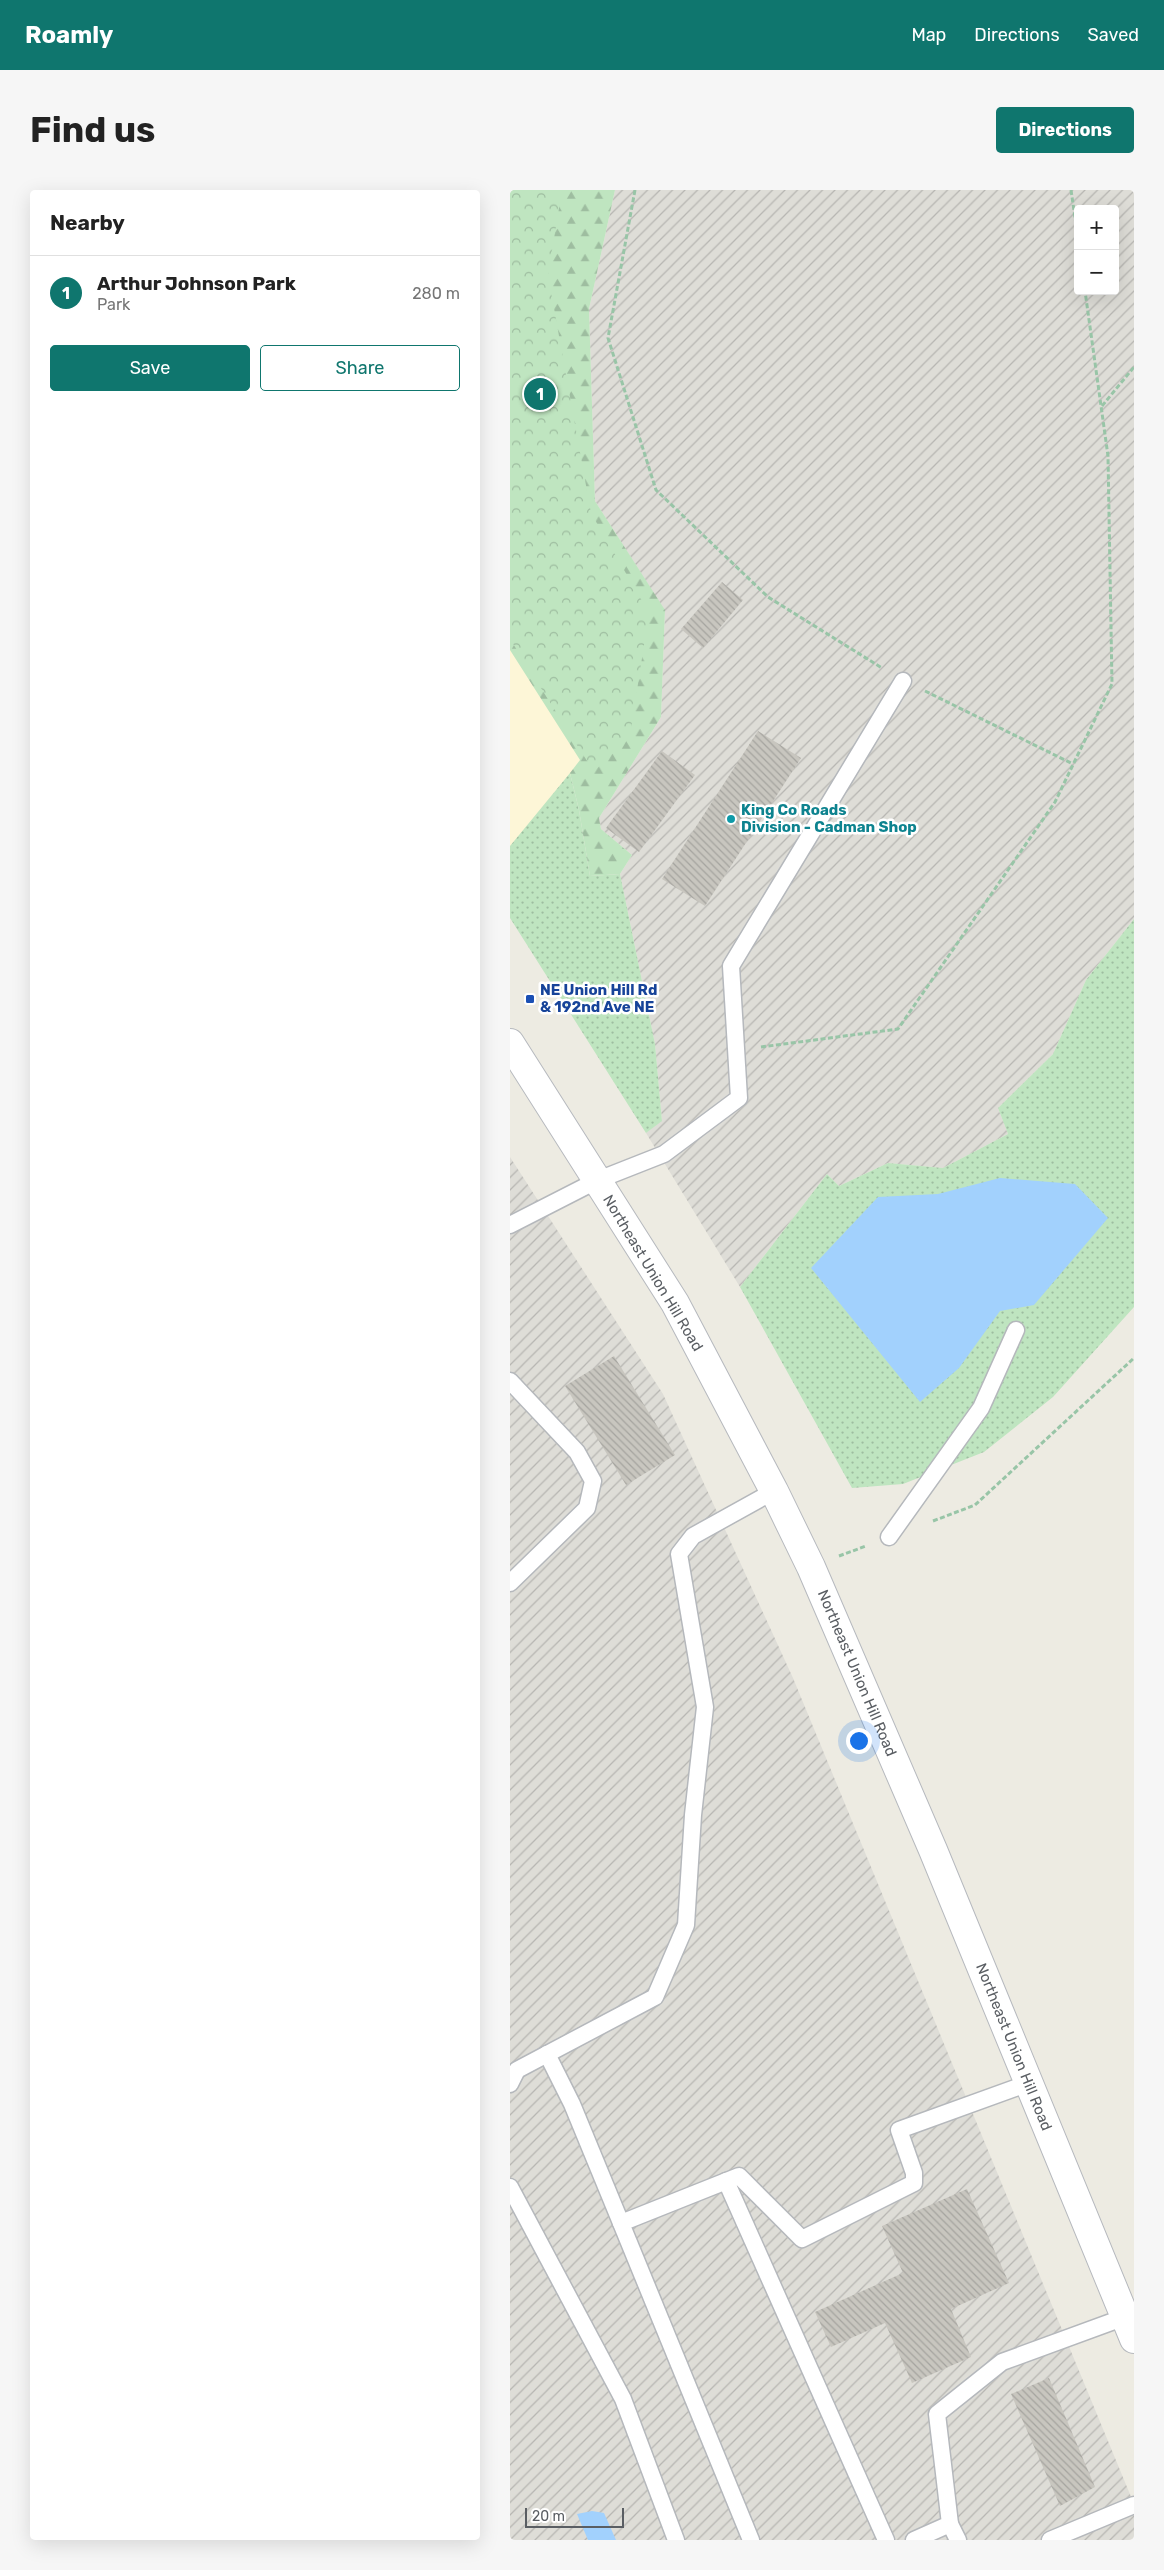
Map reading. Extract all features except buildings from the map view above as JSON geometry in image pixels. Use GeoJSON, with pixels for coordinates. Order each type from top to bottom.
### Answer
{"type":"FeatureCollection","features":[{"type":"Feature","properties":{"kind":"main road","name":"Northeast Union Hill Road"},"geometry":{"type":"LineString","coordinates":[[510,1043],[675,1302],[774,1491],[811,1567],[937,1859],[1130,2328]]}},
{"type":"Feature","properties":{"kind":"lane"},"geometry":{"type":"LineString","coordinates":[[510,1225],[598,1180],[664,1154],[739,1098],[731,966],[904,681]]}},
{"type":"Feature","properties":{"kind":"lane"},"geometry":{"type":"LineString","coordinates":[[889,1537],[981,1408],[1016,1330]]}},
{"type":"Feature","properties":{"kind":"lane"},"geometry":{"type":"LineString","coordinates":[[510,1381],[577,1452],[593,1481],[586,1508],[510,1583]]}},
{"type":"Feature","properties":{"kind":"lane"},"geometry":{"type":"LineString","coordinates":[[510,2084],[517,2070],[655,1997],[686,1926],[693,1815],[705,1707],[679,1554],[693,1536],[774,1491]]}},
{"type":"Feature","properties":{"kind":"lane"},"geometry":{"type":"LineString","coordinates":[[547,2054],[572,2104],[751,2540]]}},
{"type":"Feature","properties":{"kind":"lane"},"geometry":{"type":"LineString","coordinates":[[621,2223],[739,2176],[802,2239],[914,2183],[914,2173],[899,2130],[1028,2083]]}},
{"type":"Feature","properties":{"kind":"lane"},"geometry":{"type":"LineString","coordinates":[[726,2181],[886,2540]]}},
{"type":"Feature","properties":{"kind":"lane"},"geometry":{"type":"LineString","coordinates":[[510,2187],[623,2399],[676,2540]]}},
{"type":"Feature","properties":{"kind":"lane"},"geometry":{"type":"LineString","coordinates":[[958,2540],[950,2524],[937,2414],[1002,2362],[1130,2328]]}},
{"type":"Feature","properties":{"kind":"lane"},"geometry":{"type":"LineString","coordinates":[[1050,2540],[1134,2505]]}},
{"type":"Feature","properties":{"kind":"lane"},"geometry":{"type":"LineString","coordinates":[[914,2540],[950,2524]]}},
{"type":"Feature","properties":{"kind":"path"},"geometry":{"type":"LineString","coordinates":[[635,190],[608,338],[656,490],[768,597],[904,681],[1073,764]]}},
{"type":"Feature","properties":{"kind":"path"},"geometry":{"type":"LineString","coordinates":[[1071,190],[1074,211]]}},
{"type":"Feature","properties":{"kind":"path"},"geometry":{"type":"LineString","coordinates":[[736,1050],[898,1028],[1055,802],[1112,684],[1108,456],[1086,295]]}},
{"type":"Feature","properties":{"kind":"path"},"geometry":{"type":"LineString","coordinates":[[1102,406],[1134,367]]}},
{"type":"Feature","properties":{"kind":"path"},"geometry":{"type":"LineString","coordinates":[[811,1567],[975,1504],[1134,1358]]}},
{"type":"Feature","properties":{"kind":"shaded area"},"geometry":{"type":"Polygon","coordinates":[[[615,190],[1134,190],[1134,919],[1086,980],[1053,1054],[998,1108],[1008,1134],[943,1168],[888,1163],[839,1186],[827,1174],[740,1287],[646,1133],[662,1120],[655,1044],[620,874],[632,855],[601,829],[599,818],[661,717],[665,611],[595,501],[589,309],[615,190]]]}},
{"type":"Feature","properties":{"kind":"shaded area"},"geometry":{"type":"Polygon","coordinates":[[[510,639],[586,759],[510,854],[510,639]]]}},
{"type":"Feature","properties":{"kind":"shaded area"},"geometry":{"type":"Polygon","coordinates":[[[510,1157],[663,1394],[793,1678],[1134,2504],[1134,2540],[510,2540],[510,1157]]]}},
{"type":"Feature","properties":{"kind":"green space"},"geometry":{"type":"Polygon","coordinates":[[[510,190],[615,190],[589,309],[595,501],[665,610],[661,717],[599,818],[601,829],[632,855],[620,874],[590,876],[579,810],[570,773],[580,760],[510,650],[510,190]]]}},
{"type":"Feature","properties":{"kind":"green space"},"geometry":{"type":"Polygon","coordinates":[[[510,190],[562,190],[548,275],[591,513],[649,613],[631,729],[594,772],[510,639],[510,190]]]}},
{"type":"Feature","properties":{"kind":"green space"},"geometry":{"type":"Polygon","coordinates":[[[570,773],[579,810],[590,876],[620,874],[655,1044],[662,1121],[646,1133],[510,918],[510,846],[570,773]]]}},
{"type":"Feature","properties":{"kind":"green space"},"geometry":{"type":"Polygon","coordinates":[[[1134,919],[1134,1307],[1053,1397],[984,1452],[903,1484],[852,1488],[740,1287],[827,1174],[839,1186],[888,1163],[943,1168],[1008,1134],[998,1108],[1053,1054],[1086,980],[1134,919]]]}},
{"type":"Feature","properties":{"kind":"water"},"geometry":{"type":"Polygon","coordinates":[[[1000,1178],[1075,1184],[1108,1218],[1034,1305],[1000,1311],[959,1368],[920,1402],[811,1268],[878,1197],[938,1194],[1000,1178]]]}},
{"type":"Feature","properties":{"kind":"water"},"geometry":{"type":"Polygon","coordinates":[[[592,2511],[604,2513],[616,2540],[588,2540],[577,2514],[592,2511]]]}},
{"type":"Feature","properties":{"kind":"place","name":"Arthur Johnson Park"},"geometry":{"type":"Point","coordinates":[540,394]}},
{"type":"Feature","properties":{"kind":"place","name":"King Co Roads Division - Cadman Shop"},"geometry":{"type":"Point","coordinates":[731,819]}},
{"type":"Feature","properties":{"kind":"place","name":"NE Union Hill Rd & 192nd Ave NE"},"geometry":{"type":"Point","coordinates":[530,999]}}]}
